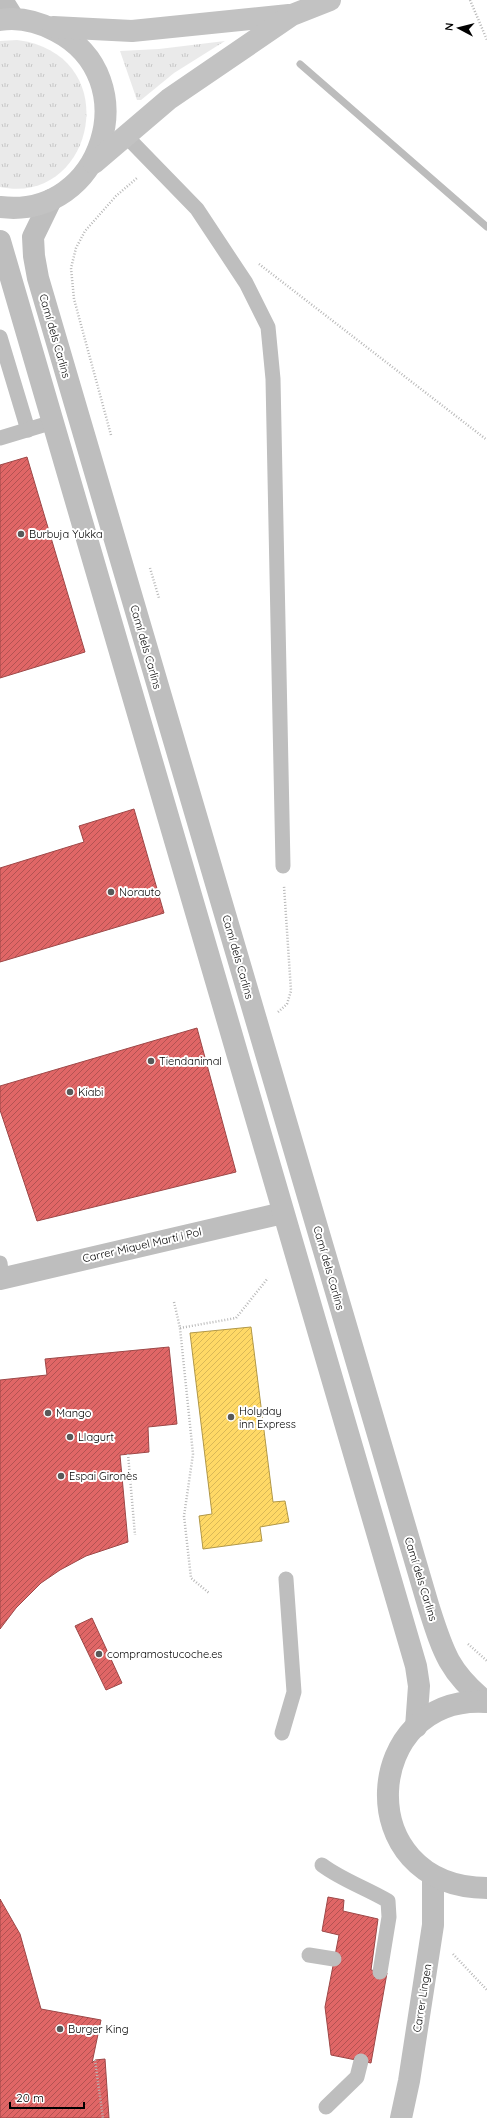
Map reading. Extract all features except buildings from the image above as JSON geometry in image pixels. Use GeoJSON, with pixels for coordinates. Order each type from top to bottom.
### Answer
{"type":"FeatureCollection","features":[{"type":"Feature","properties":{"kind":"main road"},"geometry":{"type":"LineString","coordinates":[[0,207],[24,207],[51,200],[72,186],[89,168],[169,99],[292,15],[330,0]]}},
{"type":"Feature","properties":{"kind":"main road"},"geometry":{"type":"LineString","coordinates":[[48,27],[132,31],[292,15]]}},
{"type":"Feature","properties":{"kind":"main road"},"geometry":{"type":"LineString","coordinates":[[7,20],[26,20],[48,27],[67,38],[87,57],[96,72],[102,87],[106,121],[98,153],[89,168]]}},
{"type":"Feature","properties":{"kind":"street"},"geometry":{"type":"LineString","coordinates":[[2,0],[7,20]]}},
{"type":"Feature","properties":{"kind":"street","name":"Camí dels Carlins"},"geometry":{"type":"LineString","coordinates":[[51,200],[34,237],[34,256],[38,278],[429,1608],[445,1655],[455,1672],[466,1686],[486,1702]]}},
{"type":"Feature","properties":{"kind":"street"},"geometry":{"type":"LineString","coordinates":[[0,241],[416,1666],[419,1686],[416,1727]]}},
{"type":"Feature","properties":{"kind":"street","name":"Carrer Miquel Martí i Pol"},"geometry":{"type":"LineString","coordinates":[[1,1273],[283,1213]]}},
{"type":"Feature","properties":{"kind":"street"},"geometry":{"type":"LineString","coordinates":[[486,1702],[462,1704],[446,1708],[430,1716],[416,1727],[404,1741],[394,1760],[388,1779],[387,1800],[390,1818],[395,1834],[410,1858],[433,1876],[457,1886],[479,1888],[487,1902]]}},
{"type":"Feature","properties":{"kind":"street","name":"Carrer Lingen"},"geometry":{"type":"LineString","coordinates":[[401,2118],[409,2081],[433,1924],[433,1876]]}},
{"type":"Feature","properties":{"kind":"lane"},"geometry":{"type":"LineString","coordinates":[[126,136],[196,209],[246,283],[268,328],[273,379],[283,866]]}},
{"type":"Feature","properties":{"kind":"lane"},"geometry":{"type":"LineString","coordinates":[[0,337],[28,430]]}},
{"type":"Feature","properties":{"kind":"lane"},"geometry":{"type":"LineString","coordinates":[[0,438],[53,422]]}},
{"type":"Feature","properties":{"kind":"lane"},"geometry":{"type":"LineString","coordinates":[[282,1733],[294,1692],[286,1579]]}},
{"type":"Feature","properties":{"kind":"lane"},"geometry":{"type":"LineString","coordinates":[[322,1864],[337,1876],[365,1888],[388,1901],[389,1917],[377,1968]]}},
{"type":"Feature","properties":{"kind":"lane"},"geometry":{"type":"LineString","coordinates":[[309,1955],[334,1959]]}},
{"type":"Feature","properties":{"kind":"lane"},"geometry":{"type":"LineString","coordinates":[[326,2107],[357,2077],[361,2061]]}},
{"type":"Feature","properties":{"kind":"path"},"geometry":{"type":"LineString","coordinates":[[470,0],[487,40]]}},
{"type":"Feature","properties":{"kind":"path"},"geometry":{"type":"LineString","coordinates":[[112,438],[74,299],[72,268],[76,248],[85,231],[116,196],[153,164]]}},
{"type":"Feature","properties":{"kind":"path"},"geometry":{"type":"LineString","coordinates":[[252,259],[487,440]]}},
{"type":"Feature","properties":{"kind":"path"},"geometry":{"type":"LineString","coordinates":[[148,562],[159,599]]}},
{"type":"Feature","properties":{"kind":"path"},"geometry":{"type":"LineString","coordinates":[[277,1012],[287,1004],[291,992],[283,866]]}},
{"type":"Feature","properties":{"kind":"path"},"geometry":{"type":"LineString","coordinates":[[276,1005],[280,1019]]}},
{"type":"Feature","properties":{"kind":"path"},"geometry":{"type":"LineString","coordinates":[[180,1328],[236,1318],[268,1278]]}},
{"type":"Feature","properties":{"kind":"path"},"geometry":{"type":"LineString","coordinates":[[174,1302],[180,1328],[193,1454],[184,1516],[187,1556],[191,1578],[209,1593]]}},
{"type":"Feature","properties":{"kind":"path"},"geometry":{"type":"LineString","coordinates":[[128,1454],[136,1535]]}},
{"type":"Feature","properties":{"kind":"path"},"geometry":{"type":"LineString","coordinates":[[466,1642],[487,1661]]}},
{"type":"Feature","properties":{"kind":"path"},"geometry":{"type":"LineString","coordinates":[[448,1950],[487,1990]]}},
{"type":"Feature","properties":{"kind":"path"},"geometry":{"type":"LineString","coordinates":[[95,2060],[103,2118]]}},
{"type":"Feature","properties":{"kind":"green space"},"geometry":{"type":"Polygon","coordinates":[[[17,40],[52,51],[74,72],[85,98],[85,126],[76,153],[58,174],[33,187],[0,187],[0,41],[17,40]]]}},
{"type":"Feature","properties":{"kind":"green space"},"geometry":{"type":"Polygon","coordinates":[[[225,41],[174,73],[141,100],[137,100],[120,51],[159,49],[225,41]]]}},
{"type":"Feature","properties":{"kind":"waterway"},"geometry":{"type":"LineString","coordinates":[[300,64],[487,227]]}},
{"type":"Feature","properties":{"kind":"place","name":"Burbuja Yukka"},"geometry":{"type":"Point","coordinates":[21,534]}},
{"type":"Feature","properties":{"kind":"place","name":"Norauto"},"geometry":{"type":"Point","coordinates":[111,892]}},
{"type":"Feature","properties":{"kind":"place","name":"Tiendanimal"},"geometry":{"type":"Point","coordinates":[151,1061]}},
{"type":"Feature","properties":{"kind":"place","name":"Kiabi"},"geometry":{"type":"Point","coordinates":[70,1092]}},
{"type":"Feature","properties":{"kind":"place","name":"Mango"},"geometry":{"type":"Point","coordinates":[48,1413]}},
{"type":"Feature","properties":{"kind":"place","name":"Holyday inn Express"},"geometry":{"type":"Point","coordinates":[231,1417]}},
{"type":"Feature","properties":{"kind":"place","name":"Llagurt"},"geometry":{"type":"Point","coordinates":[70,1437]}},
{"type":"Feature","properties":{"kind":"place","name":"Espai Gironès"},"geometry":{"type":"Point","coordinates":[61,1476]}},
{"type":"Feature","properties":{"kind":"place","name":"compramostucoche.es"},"geometry":{"type":"Point","coordinates":[99,1654]}},
{"type":"Feature","properties":{"kind":"place","name":"Burger King"},"geometry":{"type":"Point","coordinates":[60,2029]}}]}
